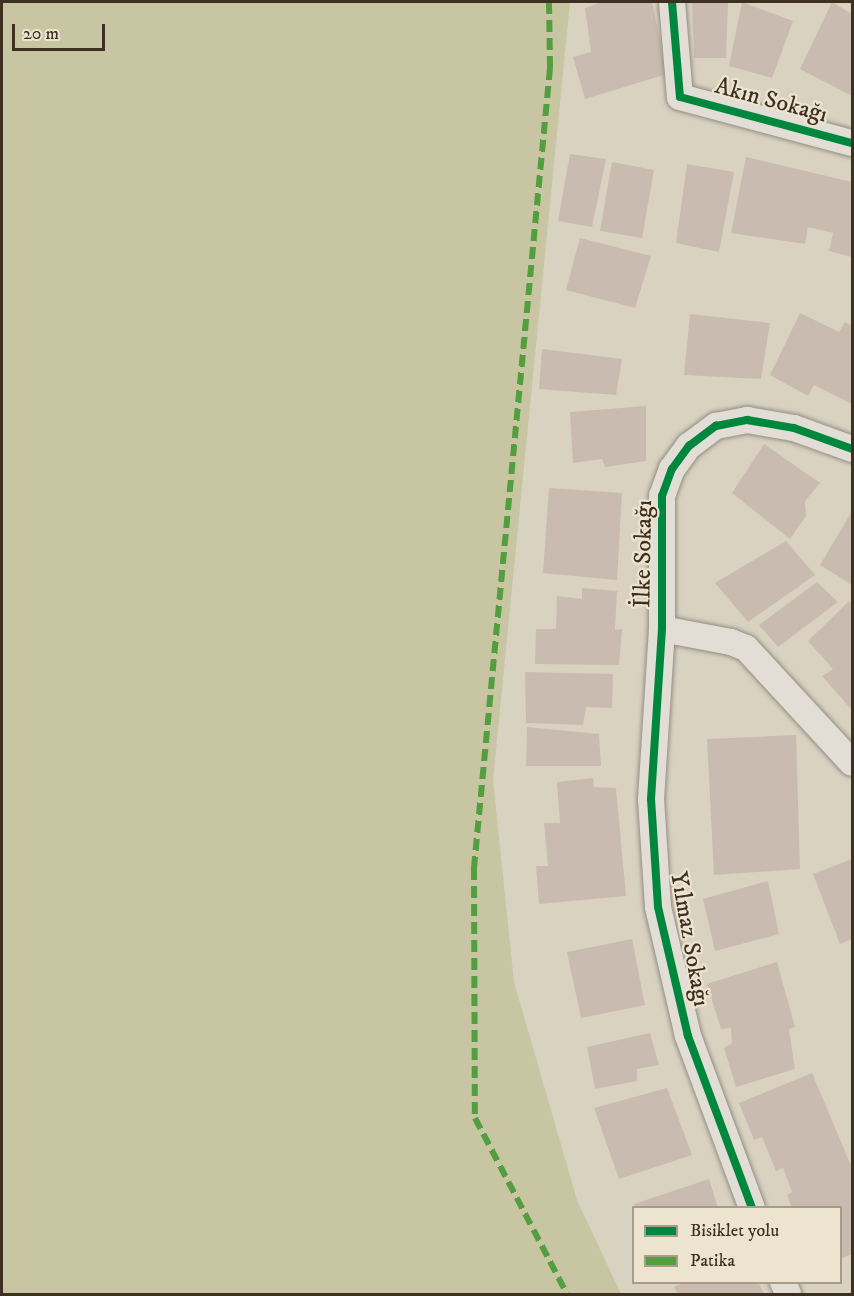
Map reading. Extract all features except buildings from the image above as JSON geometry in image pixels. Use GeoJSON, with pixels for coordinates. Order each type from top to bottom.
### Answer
{"type":"FeatureCollection","features":[{"type":"Feature","properties":{"kind":"street","name":"Akın Sokağı"},"geometry":{"type":"LineString","coordinates":[[672,2],[680,97],[852,143]]}},
{"type":"Feature","properties":{"kind":"street","name":"İlke Sokağı"},"geometry":{"type":"LineString","coordinates":[[662,629],[663,496],[672,469],[689,446],[716,426],[747,420],[794,428],[852,449]]}},
{"type":"Feature","properties":{"kind":"street"},"geometry":{"type":"LineString","coordinates":[[662,629],[731,642],[747,648],[852,763]]}},
{"type":"Feature","properties":{"kind":"street","name":"Yılmaz Sokağı"},"geometry":{"type":"LineString","coordinates":[[662,629],[651,799],[658,907],[688,1036],[751,1206]]}},
{"type":"Feature","properties":{"kind":"shaded area"},"geometry":{"type":"Polygon","coordinates":[[[2,2],[570,2],[493,780],[514,982],[577,1200],[621,1294],[2,1294],[2,2]]]}},
{"type":"Feature","properties":{"kind":"marked path"},"geometry":{"type":"LineString","coordinates":[[549,2],[550,68],[474,868],[475,1118],[567,1294]]}},
{"type":"Feature","properties":{"kind":"cycle path"},"geometry":{"type":"LineString","coordinates":[[672,2],[680,97],[852,143]]}},
{"type":"Feature","properties":{"kind":"cycle path"},"geometry":{"type":"LineString","coordinates":[[751,1206],[688,1036],[658,907],[651,799],[662,629],[662,496],[672,469],[689,446],[716,426],[747,420],[794,428],[852,449]]}}]}
